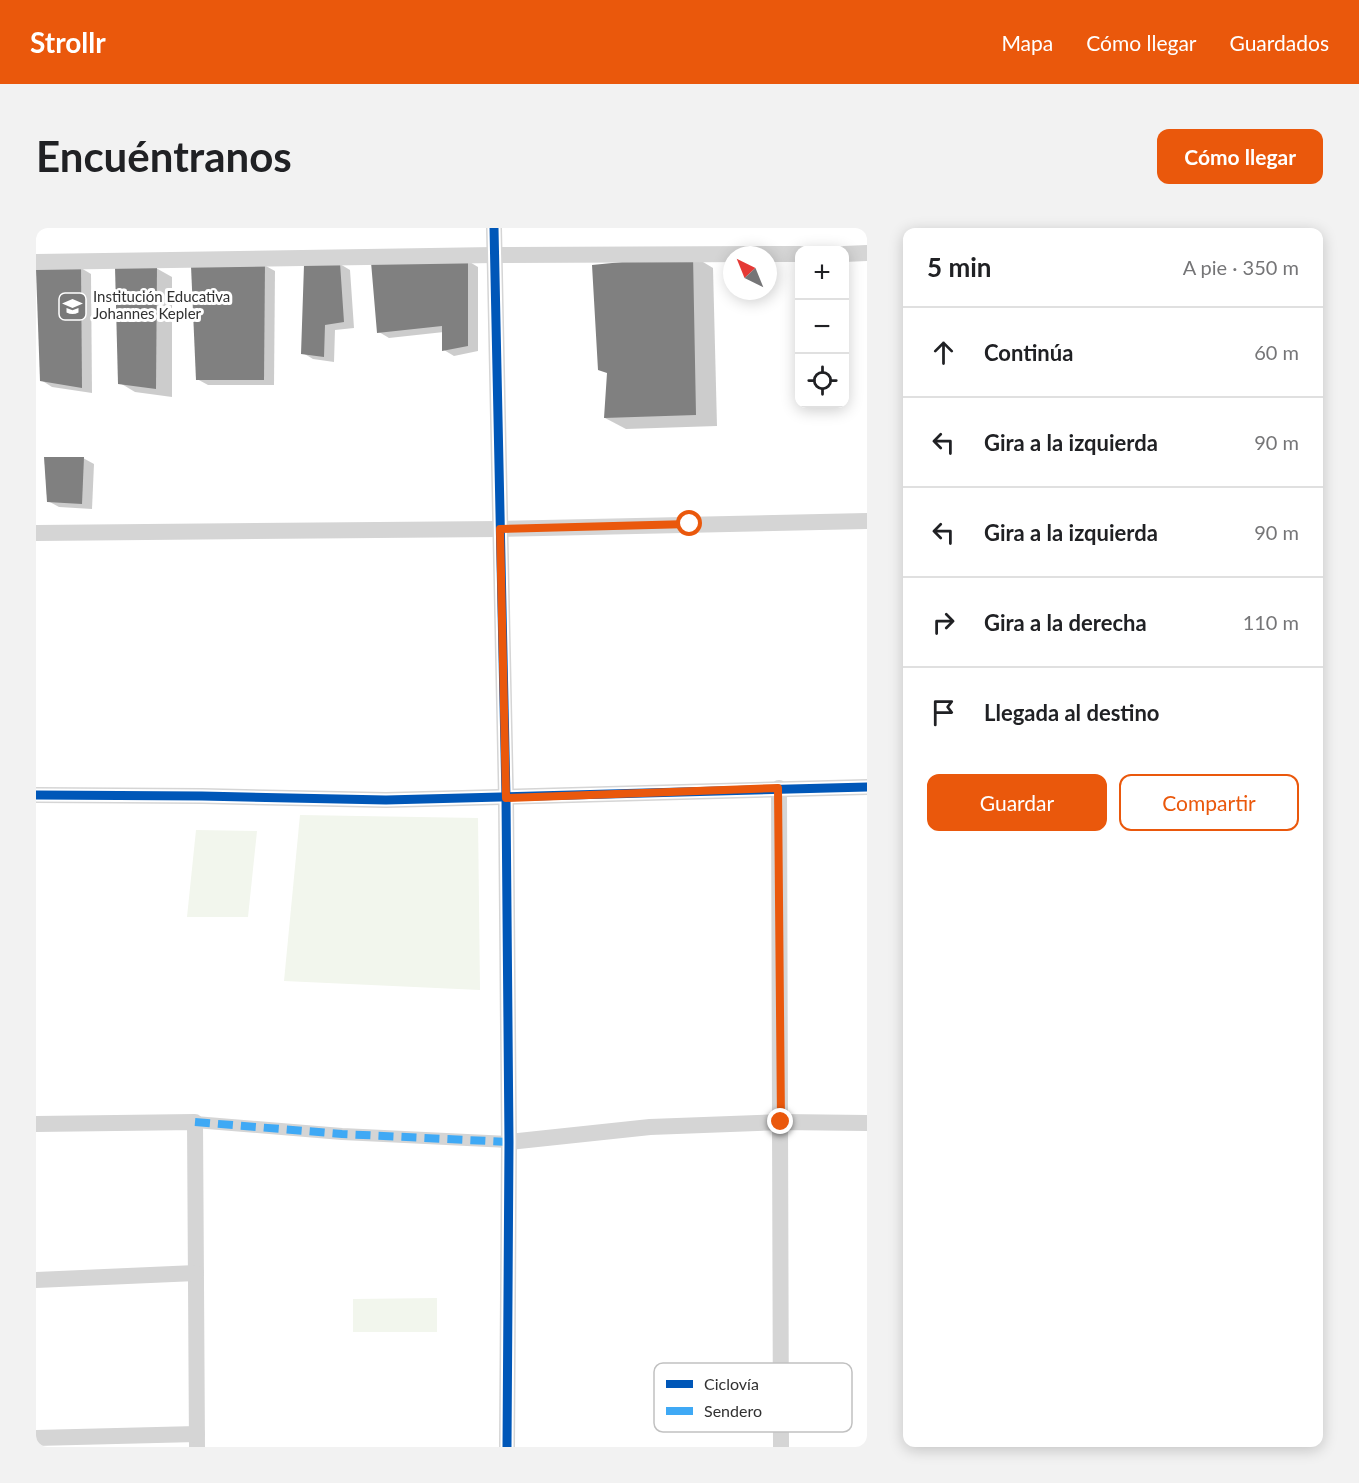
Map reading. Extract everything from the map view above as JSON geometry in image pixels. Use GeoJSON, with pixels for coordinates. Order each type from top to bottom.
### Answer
{"type":"FeatureCollection","features":[{"type":"Feature","properties":{"kind":"street"},"geometry":{"type":"LineString","coordinates":[[494,228],[506,798],[509,1142],[507,1447]]}},
{"type":"Feature","properties":{"kind":"street"},"geometry":{"type":"LineString","coordinates":[[849,254],[867,253]]}},
{"type":"Feature","properties":{"kind":"street"},"geometry":{"type":"LineString","coordinates":[[36,262],[494,255],[795,254]]}},
{"type":"Feature","properties":{"kind":"street"},"geometry":{"type":"LineString","coordinates":[[36,533],[500,529],[867,521]]}},
{"type":"Feature","properties":{"kind":"street"},"geometry":{"type":"LineString","coordinates":[[36,795],[386,800],[867,787]]}},
{"type":"Feature","properties":{"kind":"street"},"geometry":{"type":"LineString","coordinates":[[778,788],[782,1363]]}},
{"type":"Feature","properties":{"kind":"street"},"geometry":{"type":"LineString","coordinates":[[36,1124],[195,1122],[342,1134],[509,1142],[650,1127],[781,1122],[867,1123]]}},
{"type":"Feature","properties":{"kind":"street"},"geometry":{"type":"LineString","coordinates":[[36,1438],[197,1440],[195,1122]]}},
{"type":"Feature","properties":{"kind":"street"},"geometry":{"type":"LineString","coordinates":[[36,1280],[196,1273]]}},
{"type":"Feature","properties":{"kind":"street"},"geometry":{"type":"LineString","coordinates":[[782,1432],[782,1447]]}},
{"type":"Feature","properties":{"kind":"shaded area"},"geometry":{"type":"Polygon","coordinates":[[[300,815],[478,818],[480,990],[284,981],[300,815]]]}},
{"type":"Feature","properties":{"kind":"shaded area"},"geometry":{"type":"Polygon","coordinates":[[[196,830],[257,831],[248,917],[187,917],[196,830]]]}},
{"type":"Feature","properties":{"kind":"shaded area"},"geometry":{"type":"Polygon","coordinates":[[[437,1298],[437,1332],[353,1332],[353,1299],[437,1298]]]}},
{"type":"Feature","properties":{"kind":"building"},"geometry":{"type":"Polygon","coordinates":[[[693,255],[696,415],[604,418],[607,373],[598,370],[592,265],[693,255]]]}},
{"type":"Feature","properties":{"kind":"building"},"geometry":{"type":"Polygon","coordinates":[[[468,259],[468,346],[442,351],[442,326],[377,333],[371,262],[468,259]]]}},
{"type":"Feature","properties":{"kind":"building"},"geometry":{"type":"Polygon","coordinates":[[[265,263],[264,380],[196,380],[191,266],[265,263]]]}},
{"type":"Feature","properties":{"kind":"building"},"geometry":{"type":"Polygon","coordinates":[[[340,263],[344,322],[325,325],[324,357],[301,354],[304,265],[340,263]]]}},
{"type":"Feature","properties":{"kind":"building"},"geometry":{"type":"Polygon","coordinates":[[[81,266],[82,388],[40,381],[36,269],[81,266]]]}},
{"type":"Feature","properties":{"kind":"building"},"geometry":{"type":"Polygon","coordinates":[[[157,266],[156,389],[118,384],[115,267],[157,266]]]}},
{"type":"Feature","properties":{"kind":"building"},"geometry":{"type":"Polygon","coordinates":[[[44,457],[84,457],[82,504],[47,502],[44,457]]]}},
{"type":"Feature","properties":{"kind":"marked path"},"geometry":{"type":"LineString","coordinates":[[195,1122],[342,1134],[509,1142]]}},
{"type":"Feature","properties":{"kind":"cycle path"},"geometry":{"type":"LineString","coordinates":[[494,228],[506,798],[509,1142],[507,1447]]}},
{"type":"Feature","properties":{"kind":"cycle path"},"geometry":{"type":"LineString","coordinates":[[36,795],[386,800],[867,787]]}},
{"type":"Feature","properties":{"kind":"place","name":"Institución Educativa Johannes Kepler"},"geometry":{"type":"Point","coordinates":[72,306]}},
{"type":"Feature","properties":{"kind":"route"},"geometry":{"type":"LineString","coordinates":[[690,524],[500,529],[506,798],[778,788],[781,1122]]}}]}
